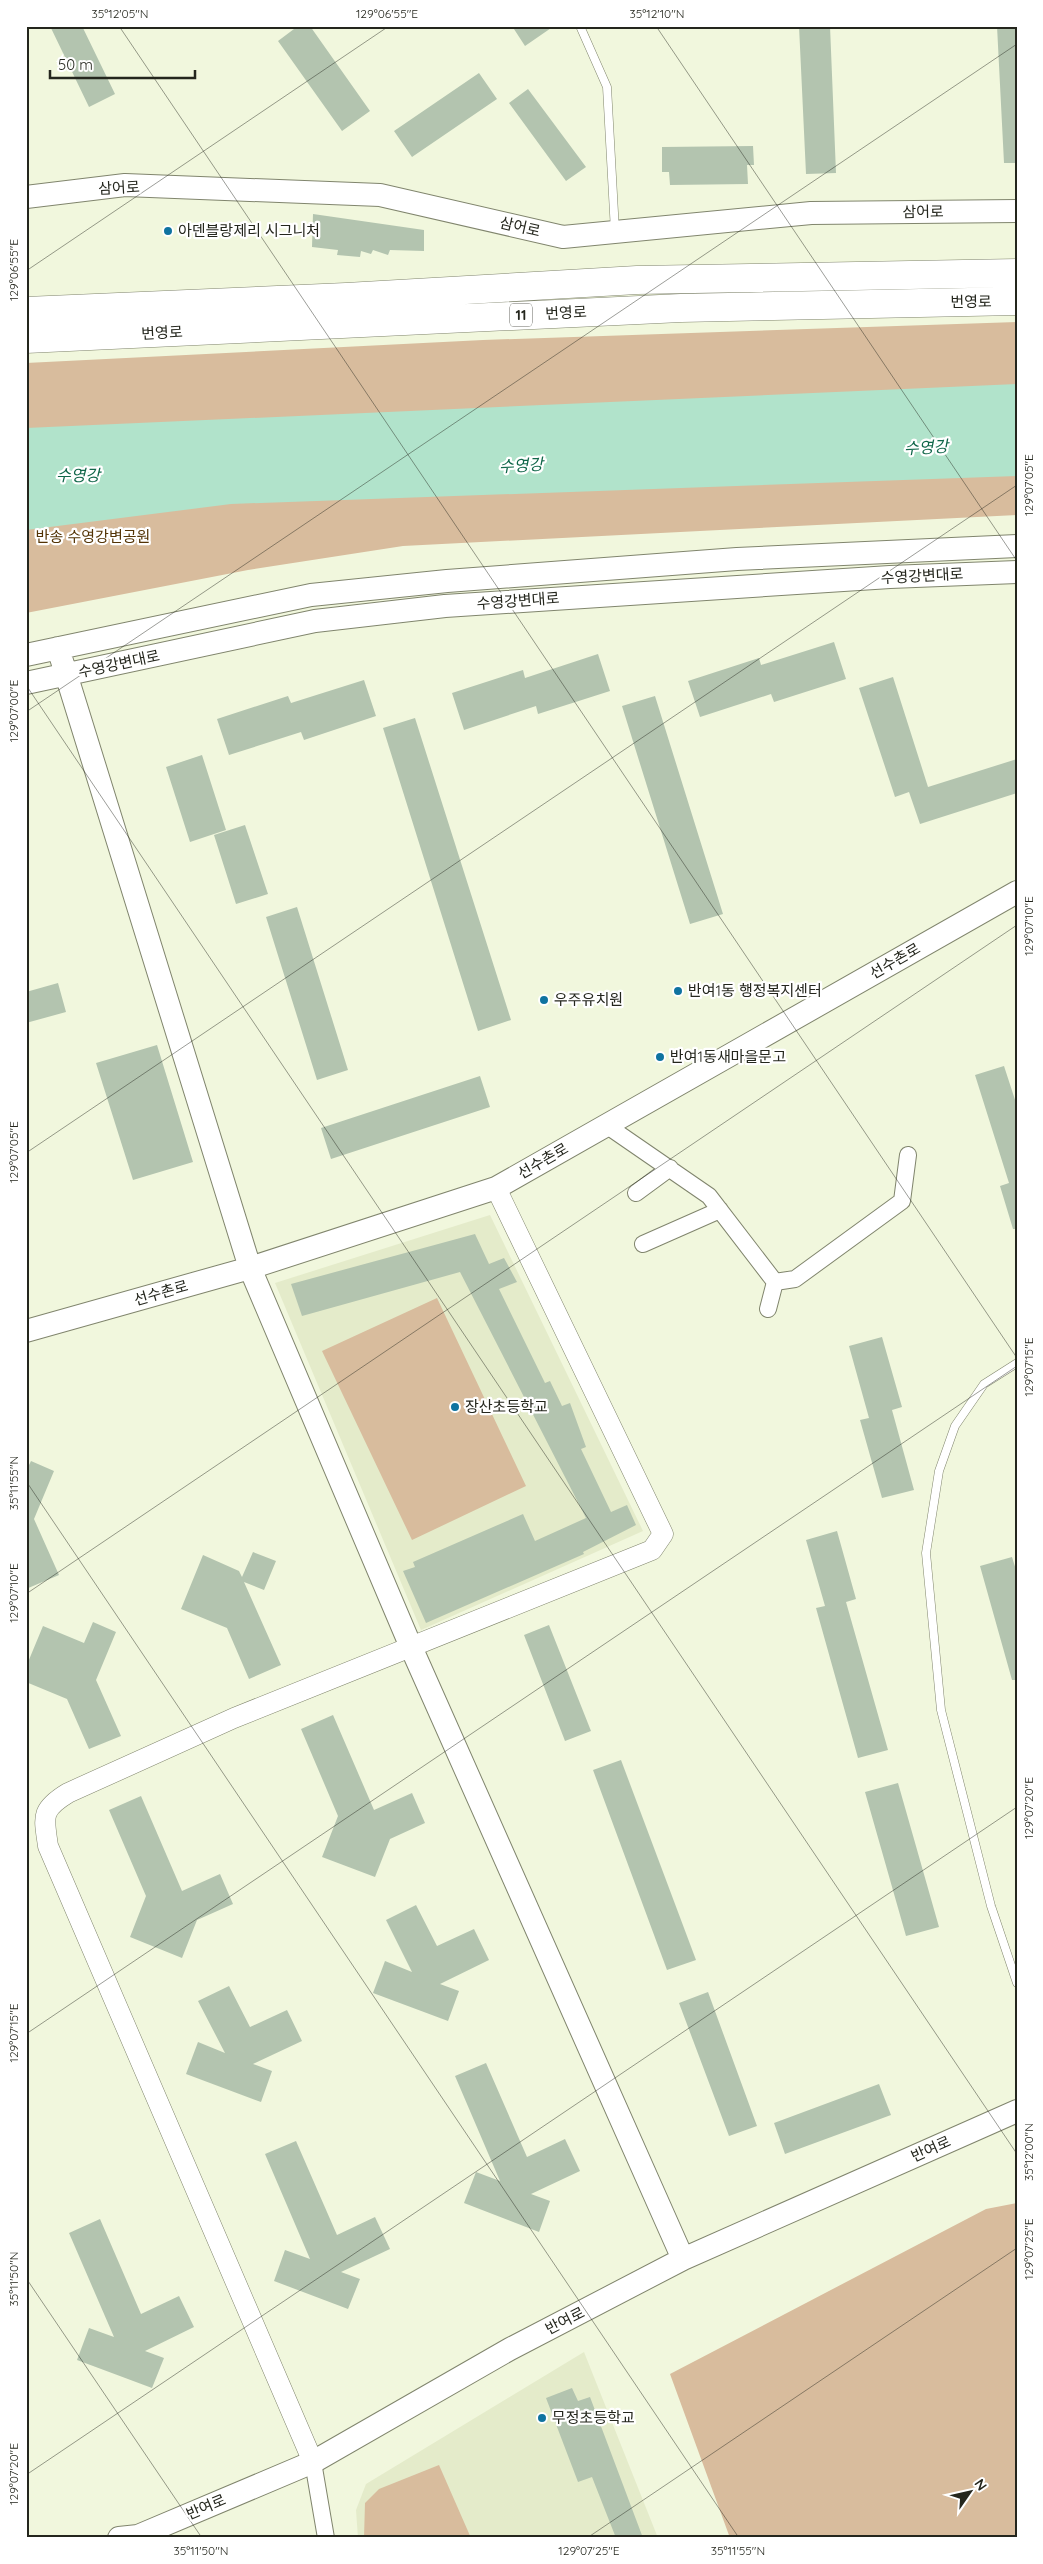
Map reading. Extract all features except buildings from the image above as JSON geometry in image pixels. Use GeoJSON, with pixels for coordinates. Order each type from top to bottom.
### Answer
{"type":"FeatureCollection","features":[{"type":"Feature","properties":{"kind":"highway","name":"번영로"},"geometry":{"type":"LineString","coordinates":[[26,310],[346,297],[637,280],[1017,273]]}},
{"type":"Feature","properties":{"kind":"highway","name":"번영로"},"geometry":{"type":"LineString","coordinates":[[26,340],[681,308],[1017,301]]}},
{"type":"Feature","properties":{"kind":"main road","name":"삼어로"},"geometry":{"type":"LineString","coordinates":[[26,197],[125,185],[380,195],[563,237],[811,213],[1017,211]]}},
{"type":"Feature","properties":{"kind":"main road","name":"수영강변대로"},"geometry":{"type":"LineString","coordinates":[[26,655],[310,595],[446,581],[737,559],[1017,546]]}},
{"type":"Feature","properties":{"kind":"main road","name":"수영강변대로"},"geometry":{"type":"LineString","coordinates":[[26,683],[315,621],[426,608],[890,578],[1017,572]]}},
{"type":"Feature","properties":{"kind":"main road"},"geometry":{"type":"LineString","coordinates":[[58,648],[250,1268],[411,1647],[683,2259]]}},
{"type":"Feature","properties":{"kind":"main road","name":"선수촌로"},"geometry":{"type":"LineString","coordinates":[[26,1330],[250,1268],[496,1188],[1017,892]]}},
{"type":"Feature","properties":{"kind":"main road","name":"반여로"},"geometry":{"type":"LineString","coordinates":[[118,2538],[138,2536],[314,2462],[510,2349],[683,2259],[1017,2111]]}},
{"type":"Feature","properties":{"kind":"street"},"geometry":{"type":"LineString","coordinates":[[606,1125],[709,1196],[775,1282]]}},
{"type":"Feature","properties":{"kind":"street"},"geometry":{"type":"LineString","coordinates":[[775,1282],[795,1279],[902,1201],[908,1155]]}},
{"type":"Feature","properties":{"kind":"street"},"geometry":{"type":"LineString","coordinates":[[636,1193],[670,1168]]}},
{"type":"Feature","properties":{"kind":"street"},"geometry":{"type":"LineString","coordinates":[[326,2538],[314,2462],[48,1846],[45,1819],[51,1803],[68,1793],[234,1718],[652,1550],[663,1534],[496,1188]]}},
{"type":"Feature","properties":{"kind":"street"},"geometry":{"type":"LineString","coordinates":[[643,1244],[720,1210]]}},
{"type":"Feature","properties":{"kind":"street"},"geometry":{"type":"LineString","coordinates":[[768,1309],[775,1282]]}},
{"type":"Feature","properties":{"kind":"lane"},"geometry":{"type":"LineString","coordinates":[[580,26],[607,87],[615,232]]}},
{"type":"Feature","properties":{"kind":"lane"},"geometry":{"type":"LineString","coordinates":[[1017,1363],[984,1384],[955,1426],[939,1471],[926,1553],[941,1710],[992,1906],[1017,1983]]}},
{"type":"Feature","properties":{"kind":"shaded area","name":"장산초등학교"},"geometry":{"type":"Polygon","coordinates":[[[490,1215],[643,1531],[421,1630],[275,1283],[490,1215]]]}},
{"type":"Feature","properties":{"kind":"shaded area","name":"무정초등학교"},"geometry":{"type":"Polygon","coordinates":[[[584,2352],[658,2538],[358,2538],[356,2510],[366,2484],[584,2352]]]}},
{"type":"Feature","properties":{"kind":"green space","name":"반송 수영강변공원"},"geometry":{"type":"Polygon","coordinates":[[[1017,322],[1017,515],[403,546],[248,570],[26,613],[26,363],[483,340],[1017,322]]]}},
{"type":"Feature","properties":{"kind":"green space"},"geometry":{"type":"Polygon","coordinates":[[[437,1298],[526,1486],[412,1540],[322,1351],[437,1298]]]}},
{"type":"Feature","properties":{"kind":"green space"},"geometry":{"type":"Polygon","coordinates":[[[1017,2203],[1017,2538],[730,2538],[670,2374],[986,2209],[1017,2203]]]}},
{"type":"Feature","properties":{"kind":"green space"},"geometry":{"type":"Polygon","coordinates":[[[439,2465],[471,2538],[364,2538],[365,2503],[379,2489],[439,2465]]]}},
{"type":"Feature","properties":{"kind":"water","name":"수영강"},"geometry":{"type":"Polygon","coordinates":[[[1017,384],[1017,476],[231,504],[26,530],[26,428],[1017,384]]]}},
{"type":"Feature","properties":{"kind":"place","name":"아덴블랑제리 시그니처"},"geometry":{"type":"Point","coordinates":[168,231]}},
{"type":"Feature","properties":{"kind":"place","name":"반여1동 행정복지센터"},"geometry":{"type":"Point","coordinates":[678,991]}},
{"type":"Feature","properties":{"kind":"place","name":"우주유치원"},"geometry":{"type":"Point","coordinates":[544,1000]}},
{"type":"Feature","properties":{"kind":"place","name":"반여1동새마을문고"},"geometry":{"type":"Point","coordinates":[660,1057]}},
{"type":"Feature","properties":{"kind":"place","name":"장산초등학교"},"geometry":{"type":"Point","coordinates":[455,1407]}},
{"type":"Feature","properties":{"kind":"place","name":"무정초등학교"},"geometry":{"type":"Point","coordinates":[542,2418]}}]}
